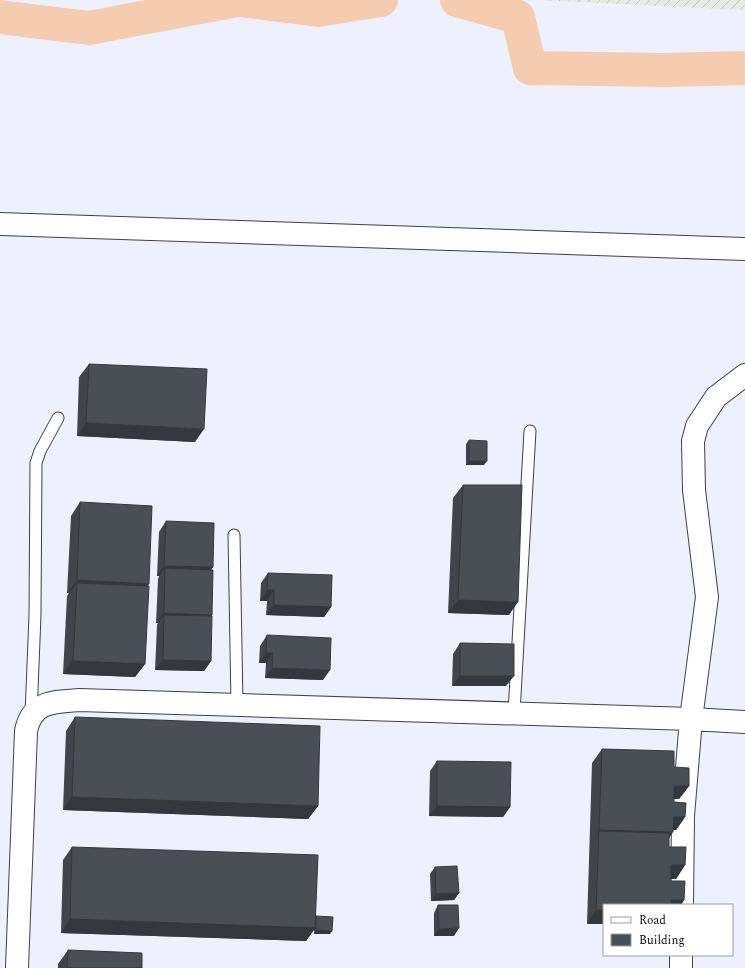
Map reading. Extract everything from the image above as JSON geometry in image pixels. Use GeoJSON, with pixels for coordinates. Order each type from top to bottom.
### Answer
{"type":"FeatureCollection","features":[{"type":"Feature","properties":{"kind":"street"},"geometry":{"type":"LineString","coordinates":[[0,224],[745,249]]}},
{"type":"Feature","properties":{"kind":"street"},"geometry":{"type":"LineString","coordinates":[[682,904],[683,816],[691,719],[707,597],[694,490],[693,441],[699,422],[716,397],[745,375]]}},
{"type":"Feature","properties":{"kind":"street"},"geometry":{"type":"LineString","coordinates":[[17,968],[26,731],[31,716],[49,702],[79,700],[514,713],[745,722]]}},
{"type":"Feature","properties":{"kind":"street"},"geometry":{"type":"LineString","coordinates":[[681,956],[681,968]]}},
{"type":"Feature","properties":{"kind":"lane"},"geometry":{"type":"LineString","coordinates":[[31,716],[35,615],[36,463],[40,451],[58,418]]}},
{"type":"Feature","properties":{"kind":"lane"},"geometry":{"type":"LineString","coordinates":[[514,713],[530,431]]}},
{"type":"Feature","properties":{"kind":"lane"},"geometry":{"type":"LineString","coordinates":[[234,534],[237,705]]}},
{"type":"Feature","properties":{"kind":"shaded area"},"geometry":{"type":"Polygon","coordinates":[[[538,0],[745,0],[745,10],[538,0]]]}},
{"type":"Feature","properties":{"kind":"building"},"geometry":{"type":"Polygon","coordinates":[[[89,364],[207,369],[204,429],[86,423],[89,364]]]}},
{"type":"Feature","properties":{"kind":"building"},"geometry":{"type":"Polygon","coordinates":[[[469,440],[487,441],[487,461],[469,461],[469,440]]]}},
{"type":"Feature","properties":{"kind":"building"},"geometry":{"type":"Polygon","coordinates":[[[463,485],[522,485],[518,602],[458,600],[463,485]]]}},
{"type":"Feature","properties":{"kind":"building"},"geometry":{"type":"Polygon","coordinates":[[[80,502],[152,506],[149,584],[77,580],[80,502]]]}},
{"type":"Feature","properties":{"kind":"building"},"geometry":{"type":"Polygon","coordinates":[[[166,521],[214,523],[213,567],[164,566],[166,521]]]}},
{"type":"Feature","properties":{"kind":"building"},"geometry":{"type":"Polygon","coordinates":[[[165,568],[213,570],[212,615],[164,613],[165,568]]]}},
{"type":"Feature","properties":{"kind":"building"},"geometry":{"type":"Polygon","coordinates":[[[268,573],[332,575],[331,607],[274,605],[274,590],[267,590],[268,573]]]}},
{"type":"Feature","properties":{"kind":"building"},"geometry":{"type":"Polygon","coordinates":[[[77,583],[149,586],[145,664],[73,661],[77,583]]]}},
{"type":"Feature","properties":{"kind":"building"},"geometry":{"type":"Polygon","coordinates":[[[164,615],[212,616],[211,661],[163,660],[164,615]]]}},
{"type":"Feature","properties":{"kind":"building"},"geometry":{"type":"Polygon","coordinates":[[[267,635],[331,638],[330,670],[272,668],[273,653],[266,653],[267,635]]]}},
{"type":"Feature","properties":{"kind":"building"},"geometry":{"type":"Polygon","coordinates":[[[460,643],[514,644],[514,676],[460,676],[460,643]]]}},
{"type":"Feature","properties":{"kind":"building"},"geometry":{"type":"Polygon","coordinates":[[[75,717],[320,726],[318,806],[72,797],[75,717]]]}},
{"type":"Feature","properties":{"kind":"building"},"geometry":{"type":"Polygon","coordinates":[[[602,749],[674,751],[674,767],[689,768],[689,786],[674,786],[674,802],[686,803],[685,817],[674,817],[673,832],[599,830],[602,749]]]}},
{"type":"Feature","properties":{"kind":"building"},"geometry":{"type":"Polygon","coordinates":[[[437,761],[511,762],[510,807],[437,806],[437,761]]]}},
{"type":"Feature","properties":{"kind":"building"},"geometry":{"type":"Polygon","coordinates":[[[599,831],[669,833],[669,847],[686,847],[685,865],[671,865],[671,881],[685,881],[684,900],[671,900],[671,904],[603,904],[603,910],[596,910],[599,831]]]}},
{"type":"Feature","properties":{"kind":"building"},"geometry":{"type":"Polygon","coordinates":[[[72,847],[318,855],[315,928],[70,919],[72,847]]]}},
{"type":"Feature","properties":{"kind":"building"},"geometry":{"type":"Polygon","coordinates":[[[457,866],[459,893],[436,894],[435,867],[457,866]]]}},
{"type":"Feature","properties":{"kind":"building"},"geometry":{"type":"Polygon","coordinates":[[[438,905],[458,905],[459,928],[439,929],[438,905]]]}},
{"type":"Feature","properties":{"kind":"building"},"geometry":{"type":"Polygon","coordinates":[[[316,916],[333,917],[332,931],[316,930],[316,916]]]}},
{"type":"Feature","properties":{"kind":"building"},"geometry":{"type":"Polygon","coordinates":[[[68,950],[142,953],[142,968],[67,968],[68,950]]]}},
{"type":"Feature","properties":{"kind":"waterway"},"geometry":{"type":"LineString","coordinates":[[0,17],[89,28],[237,0]]}},
{"type":"Feature","properties":{"kind":"waterway"},"geometry":{"type":"LineString","coordinates":[[239,0],[318,10],[381,0]]}},
{"type":"Feature","properties":{"kind":"waterway"},"geometry":{"type":"LineString","coordinates":[[457,0],[518,17],[530,68],[664,70],[745,68]]}}]}
